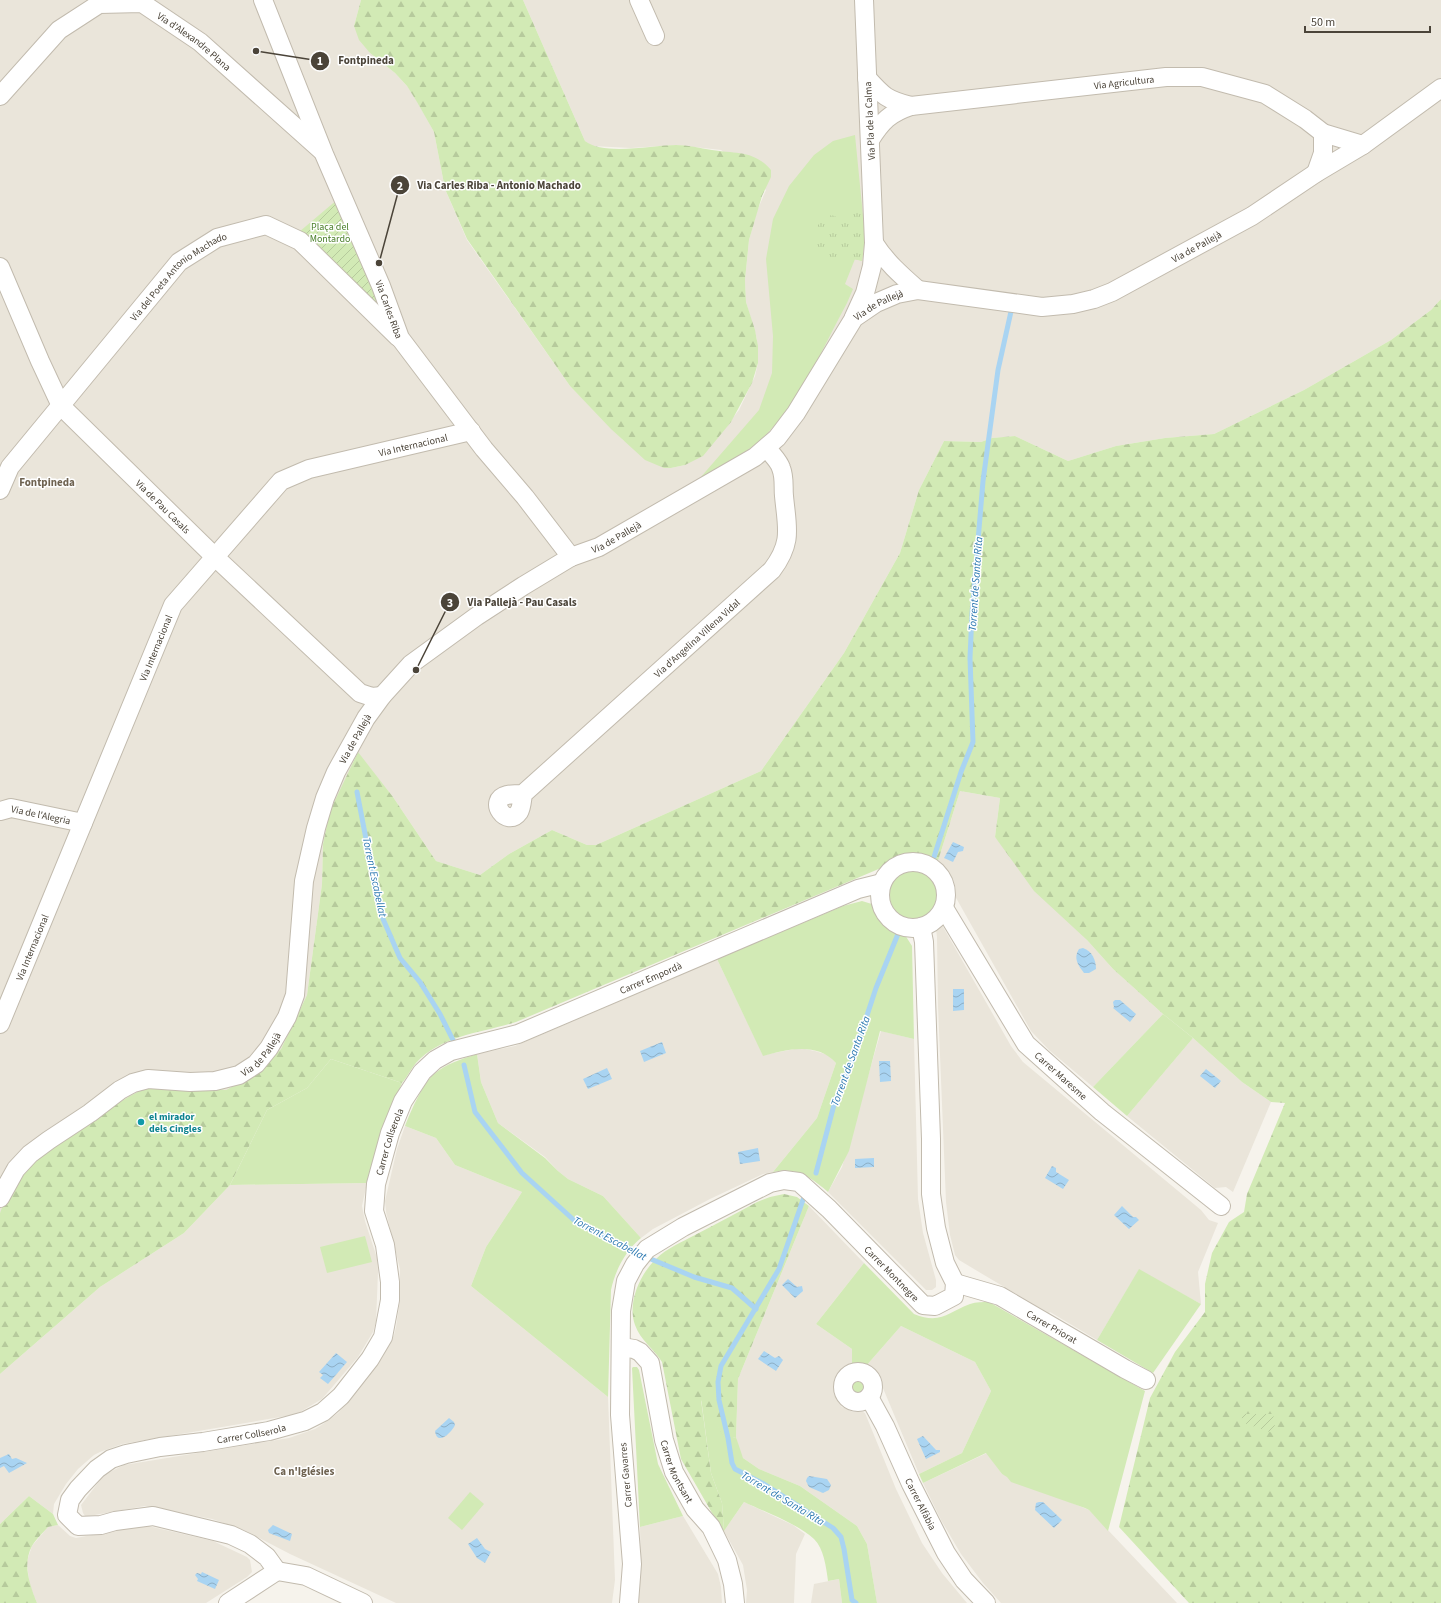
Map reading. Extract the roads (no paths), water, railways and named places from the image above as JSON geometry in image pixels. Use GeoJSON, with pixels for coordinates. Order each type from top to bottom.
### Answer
{"type":"FeatureCollection","features":[{"type":"Feature","properties":{"kind":"street","name":"Via Carles Riba"},"geometry":{"type":"LineString","coordinates":[[263,0],[324,154],[382,286],[400,338],[470,431],[525,496],[571,558]]}},
{"type":"Feature","properties":{"kind":"street"},"geometry":{"type":"LineString","coordinates":[[639,0],[655,36]]}},
{"type":"Feature","properties":{"kind":"street","name":"Via Pla de la Calma"},"geometry":{"type":"LineString","coordinates":[[854,318],[865,293],[872,266],[874,243],[864,0]]}},
{"type":"Feature","properties":{"kind":"street","name":"Via d'Alexandre Plana"},"geometry":{"type":"LineString","coordinates":[[0,96],[60,30],[99,4],[142,3],[200,42],[324,154]]}},
{"type":"Feature","properties":{"kind":"street","name":"Via Agricultura"},"geometry":{"type":"LineString","coordinates":[[870,140],[879,126],[888,117],[896,111],[911,106],[1159,78],[1202,77],[1265,94],[1305,119],[1323,133],[1362,145]]}},
{"type":"Feature","properties":{"kind":"street","name":"Via Agricultura"},"geometry":{"type":"LineString","coordinates":[[867,78],[878,91],[892,101],[911,106]]}},
{"type":"Feature","properties":{"kind":"street","name":"Via de Pallejà"},"geometry":{"type":"LineString","coordinates":[[0,1198],[16,1170],[30,1154],[90,1113],[120,1090],[133,1083],[148,1079],[190,1082],[216,1081],[239,1075],[256,1064],[269,1048],[286,1017],[295,994],[304,881],[318,820],[325,798],[339,766],[366,718],[382,696],[411,664],[443,640],[517,590],[571,558],[599,547],[742,465],[767,448],[777,438],[796,413],[854,318],[876,303],[897,294],[918,290],[1042,307],[1094,300],[1138,279],[1252,216],[1316,173],[1362,145],[1441,88]]}},
{"type":"Feature","properties":{"kind":"street"},"geometry":{"type":"LineString","coordinates":[[1316,173],[1323,153],[1323,133]]}},
{"type":"Feature","properties":{"kind":"street","name":"Via del Poeta Antonio Machado"},"geometry":{"type":"LineString","coordinates":[[0,490],[10,467],[100,360],[179,262],[217,238],[266,225],[300,241],[400,338]]}},
{"type":"Feature","properties":{"kind":"street"},"geometry":{"type":"LineString","coordinates":[[874,243],[892,267],[918,290]]}},
{"type":"Feature","properties":{"kind":"street","name":"Via de Pau Casals"},"geometry":{"type":"LineString","coordinates":[[0,267],[61,406],[214,557],[360,694],[372,697],[382,696]]}},
{"type":"Feature","properties":{"kind":"street","name":"Via Internacional"},"geometry":{"type":"LineString","coordinates":[[0,1024],[173,605],[281,481],[309,469],[470,431]]}},
{"type":"Feature","properties":{"kind":"street","name":"Via d'Angelina Villena Vidal"},"geometry":{"type":"LineString","coordinates":[[523,794],[766,576],[778,562],[783,554],[788,534],[784,495],[784,478],[781,466],[767,448]]}},
{"type":"Feature","properties":{"kind":"street","name":"Via de l'Alegria"},"geometry":{"type":"LineString","coordinates":[[0,811],[11,808],[83,823]]}},
{"type":"Feature","properties":{"kind":"street"},"geometry":{"type":"LineString","coordinates":[[912,862],[925,864],[936,870],[943,880],[946,894],[944,908],[938,917],[927,925],[921,927],[900,926],[891,920],[882,908],[880,897],[882,883],[888,873],[900,864],[912,862]]}},
{"type":"Feature","properties":{"kind":"street","name":"Carrer Empordà"},"geometry":{"type":"LineString","coordinates":[[422,1072],[435,1060],[450,1051],[518,1034],[858,889],[882,883]]}},
{"type":"Feature","properties":{"kind":"street","name":"Carrer Maresme"},"geometry":{"type":"LineString","coordinates":[[944,908],[1026,1044],[1102,1112],[1221,1206]]}},
{"type":"Feature","properties":{"kind":"street"},"geometry":{"type":"LineString","coordinates":[[921,927],[924,942],[930,1090],[930,1194],[936,1228],[945,1263],[955,1283]]}},
{"type":"Feature","properties":{"kind":"street","name":"Carrer Collserola"},"geometry":{"type":"LineString","coordinates":[[277,1571],[267,1557],[250,1544],[231,1535],[153,1516],[115,1521],[100,1525],[78,1526],[66,1515],[70,1500],[97,1469],[111,1459],[126,1454],[160,1447],[204,1442],[269,1431],[305,1421],[323,1412],[341,1396],[370,1360],[383,1337],[390,1300],[390,1282],[385,1245],[374,1211],[376,1184],[390,1133],[401,1107],[422,1072]]}},
{"type":"Feature","properties":{"kind":"street","name":"Carrer Montnegre"},"geometry":{"type":"LineString","coordinates":[[622,1347],[621,1311],[626,1281],[635,1264],[647,1249],[683,1227],[763,1186],[784,1180],[799,1182],[830,1209],[923,1305],[935,1306],[954,1296],[955,1283]]}},
{"type":"Feature","properties":{"kind":"street","name":"Carrer Priorat"},"geometry":{"type":"LineString","coordinates":[[955,1283],[1000,1296],[1146,1380]]}},
{"type":"Feature","properties":{"kind":"street","name":"Carrer Gavarres"},"geometry":{"type":"LineString","coordinates":[[622,1347],[620,1415],[632,1564],[629,1603]]}},
{"type":"Feature","properties":{"kind":"street","name":"Carrer Montsant"},"geometry":{"type":"LineString","coordinates":[[622,1347],[634,1349],[640,1352],[650,1363],[664,1440],[674,1472],[695,1510],[711,1527],[727,1560],[734,1584],[735,1603]]}},
{"type":"Feature","properties":{"kind":"street","name":"Carrer Alfàbia"},"geometry":{"type":"LineString","coordinates":[[869,1397],[885,1426],[911,1484],[946,1552],[964,1580],[986,1603]]}},
{"type":"Feature","properties":{"kind":"street"},"geometry":{"type":"LineString","coordinates":[[228,1603],[277,1571],[306,1576],[363,1603]]}},
{"type":"Feature","properties":{"kind":"water"},"geometry":{"type":"Polygon","coordinates":[[[953,842],[964,847],[963,851],[958,852],[953,862],[944,858],[953,842]]]}},
{"type":"Feature","properties":{"kind":"water"},"geometry":{"type":"Polygon","coordinates":[[[1083,948],[1089,951],[1095,962],[1096,969],[1089,973],[1084,973],[1076,958],[1079,949],[1083,948]]]}},
{"type":"Feature","properties":{"kind":"water"},"geometry":{"type":"Polygon","coordinates":[[[953,989],[964,989],[964,1010],[953,1011],[953,989]]]}},
{"type":"Feature","properties":{"kind":"water"},"geometry":{"type":"Polygon","coordinates":[[[1115,1000],[1120,1000],[1136,1014],[1130,1022],[1113,1008],[1113,1002],[1115,1000]]]}},
{"type":"Feature","properties":{"kind":"water"},"geometry":{"type":"Polygon","coordinates":[[[662,1042],[666,1053],[644,1062],[640,1051],[662,1042]]]}},
{"type":"Feature","properties":{"kind":"water"},"geometry":{"type":"Polygon","coordinates":[[[879,1061],[890,1061],[891,1081],[880,1082],[879,1061]]]}},
{"type":"Feature","properties":{"kind":"water"},"geometry":{"type":"Polygon","coordinates":[[[607,1068],[612,1079],[588,1089],[583,1079],[607,1068]]]}},
{"type":"Feature","properties":{"kind":"water"},"geometry":{"type":"Polygon","coordinates":[[[1206,1069],[1221,1081],[1215,1088],[1200,1076],[1206,1069]]]}},
{"type":"Feature","properties":{"kind":"water"},"geometry":{"type":"Polygon","coordinates":[[[758,1148],[760,1161],[740,1164],[738,1152],[758,1148]]]}},
{"type":"Feature","properties":{"kind":"water"},"geometry":{"type":"Polygon","coordinates":[[[874,1158],[874,1167],[855,1168],[855,1159],[874,1158]]]}},
{"type":"Feature","properties":{"kind":"water"},"geometry":{"type":"Polygon","coordinates":[[[1052,1166],[1056,1168],[1056,1172],[1069,1180],[1063,1189],[1045,1178],[1052,1166]]]}},
{"type":"Feature","properties":{"kind":"water"},"geometry":{"type":"Polygon","coordinates":[[[1122,1206],[1133,1217],[1136,1217],[1139,1220],[1129,1229],[1114,1215],[1122,1206]]]}},
{"type":"Feature","properties":{"kind":"water"},"geometry":{"type":"Polygon","coordinates":[[[788,1279],[797,1287],[802,1286],[803,1291],[795,1298],[782,1285],[788,1279]]]}},
{"type":"Feature","properties":{"kind":"water"},"geometry":{"type":"Polygon","coordinates":[[[764,1351],[775,1358],[779,1356],[783,1360],[776,1371],[758,1359],[764,1351]]]}},
{"type":"Feature","properties":{"kind":"water"},"geometry":{"type":"Polygon","coordinates":[[[336,1353],[347,1362],[328,1384],[320,1378],[323,1375],[319,1372],[336,1353]]]}},
{"type":"Feature","properties":{"kind":"water"},"geometry":{"type":"Polygon","coordinates":[[[449,1418],[455,1425],[445,1437],[439,1438],[436,1436],[435,1431],[449,1418]]]}},
{"type":"Feature","properties":{"kind":"water"},"geometry":{"type":"Polygon","coordinates":[[[923,1436],[936,1450],[940,1450],[940,1452],[926,1459],[917,1439],[923,1436]]]}},
{"type":"Feature","properties":{"kind":"water"},"geometry":{"type":"Polygon","coordinates":[[[9,1454],[12,1459],[16,1458],[27,1463],[9,1473],[4,1466],[0,1468],[0,1458],[9,1454]]]}},
{"type":"Feature","properties":{"kind":"water"},"geometry":{"type":"Polygon","coordinates":[[[809,1476],[827,1479],[831,1485],[829,1490],[823,1493],[809,1487],[806,1481],[809,1476]]]}},
{"type":"Feature","properties":{"kind":"water"},"geometry":{"type":"Polygon","coordinates":[[[1043,1502],[1062,1520],[1054,1528],[1035,1510],[1036,1503],[1043,1502]]]}},
{"type":"Feature","properties":{"kind":"water"},"geometry":{"type":"Polygon","coordinates":[[[273,1525],[292,1534],[290,1541],[269,1533],[268,1530],[273,1525]]]}},
{"type":"Feature","properties":{"kind":"water"},"geometry":{"type":"Polygon","coordinates":[[[477,1538],[485,1549],[491,1552],[485,1563],[477,1558],[468,1544],[477,1538]]]}},
{"type":"Feature","properties":{"kind":"water"},"geometry":{"type":"Polygon","coordinates":[[[202,1572],[219,1580],[215,1589],[197,1581],[198,1579],[195,1575],[197,1573],[201,1574],[202,1572]]]}},
{"type":"Feature","properties":{"kind":"waterway","name":"Torrent de Santa Rita"},"geometry":{"type":"LineString","coordinates":[[934,857],[961,772],[973,742],[970,658],[972,613],[983,481],[998,370],[1012,307]]}},
{"type":"Feature","properties":{"kind":"waterway","name":"Torrent Escabellat"},"geometry":{"type":"LineString","coordinates":[[357,792],[380,912],[400,958],[420,982],[440,1014],[453,1040]]}},
{"type":"Feature","properties":{"kind":"waterway","name":"Torrent de Santa Rita"},"geometry":{"type":"LineString","coordinates":[[816,1173],[835,1101],[851,1064],[876,988],[900,929]]}},
{"type":"Feature","properties":{"kind":"waterway","name":"Torrent Escabellat"},"geometry":{"type":"LineString","coordinates":[[464,1065],[475,1112],[522,1173],[576,1222],[639,1253]]}},
{"type":"Feature","properties":{"kind":"waterway","name":"Torrent de Santa Rita"},"geometry":{"type":"LineString","coordinates":[[805,1194],[779,1269],[721,1366],[718,1382],[719,1400],[732,1463],[735,1469],[764,1484],[833,1528],[841,1537],[852,1600],[856,1603]]}},
{"type":"Feature","properties":{"kind":"waterway","name":"Torrent Escabellat"},"geometry":{"type":"LineString","coordinates":[[646,1257],[694,1277],[732,1288],[756,1309]]}},
{"type":"Feature","properties":{"kind":"place","name":"Fontpineda"},"geometry":{"type":"Point","coordinates":[256,51]}},
{"type":"Feature","properties":{"kind":"place","name":"Via Carles Riba - Antonio Machado"},"geometry":{"type":"Point","coordinates":[379,263]}},
{"type":"Feature","properties":{"kind":"place","name":"Via Pallejà - Pau Casals"},"geometry":{"type":"Point","coordinates":[416,670]}},
{"type":"Feature","properties":{"kind":"place","name":"el mirador dels Cingles"},"geometry":{"type":"Point","coordinates":[141,1122]}},
{"type":"Feature","properties":{"kind":"district","name":"Fontpineda"},"geometry":{"type":"Point","coordinates":[47,482]}},
{"type":"Feature","properties":{"kind":"district","name":"Ca n'Iglésies"},"geometry":{"type":"Point","coordinates":[304,1471]}},
{"type":"Feature","properties":{"kind":"park label","name":"Plaça del Montardo"},"geometry":{"type":"Point","coordinates":[330,232]}}]}
